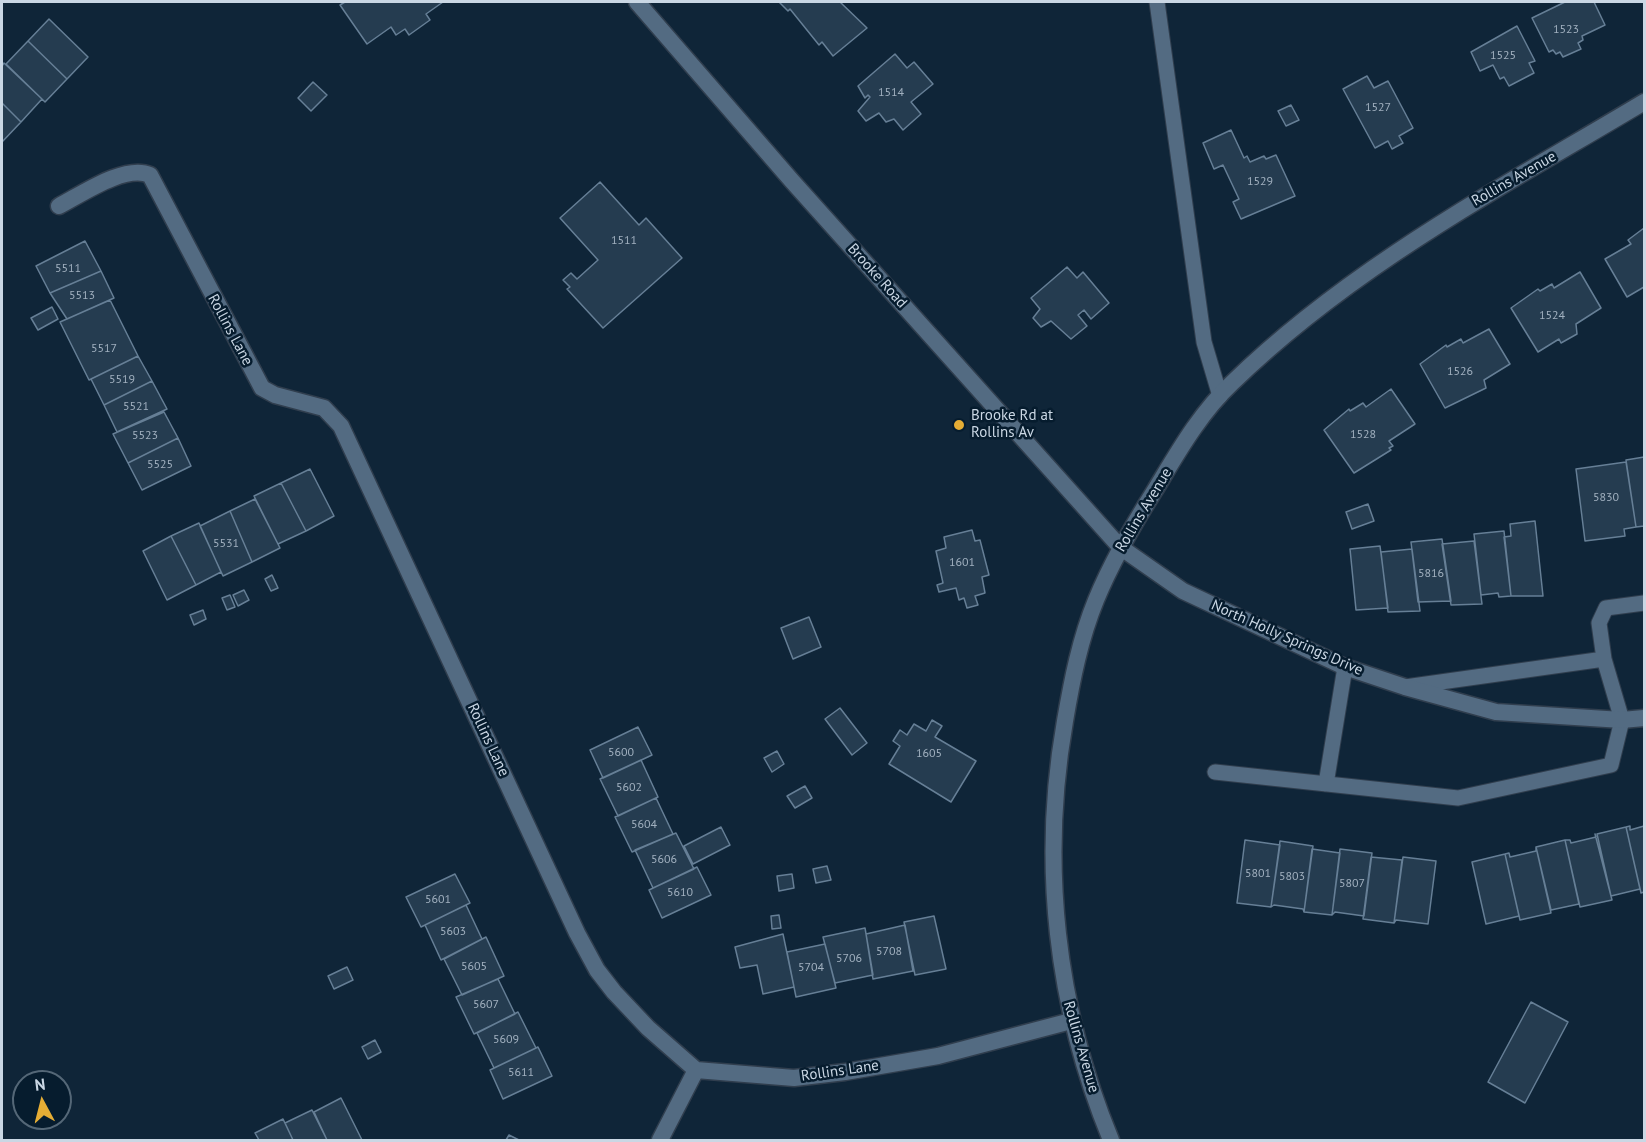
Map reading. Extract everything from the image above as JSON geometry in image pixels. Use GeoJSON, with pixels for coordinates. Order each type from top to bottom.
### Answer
{"type":"FeatureCollection","features":[{"type":"Feature","properties":{"kind":"street","name":"Brooke Road"},"geometry":{"type":"LineString","coordinates":[[637,2],[792,181],[1120,547]]}},
{"type":"Feature","properties":{"kind":"street","name":"Rollins Avenue"},"geometry":{"type":"LineString","coordinates":[[1111,1140],[1071,1021],[1061,964],[1052,878],[1053,816],[1059,755],[1072,681],[1086,628],[1120,547],[1198,422],[1220,396],[1283,337],[1429,229],[1644,102]]}},
{"type":"Feature","properties":{"kind":"street","name":"Rollins Lane"},"geometry":{"type":"LineString","coordinates":[[59,206],[122,174],[139,172],[150,175],[262,388],[275,395],[324,408],[341,426],[577,933],[597,970],[648,1028],[696,1070],[794,1078],[845,1072],[938,1056],[1071,1021]]}},
{"type":"Feature","properties":{"kind":"street","name":"North Holly Springs Drive"},"geometry":{"type":"LineString","coordinates":[[1120,547],[1184,591],[1346,667],[1405,687],[1496,712],[1622,720],[1644,718]]}},
{"type":"Feature","properties":{"kind":"street"},"geometry":{"type":"LineString","coordinates":[[660,1140],[696,1070]]}},
{"type":"Feature","properties":{"kind":"lane"},"geometry":{"type":"LineString","coordinates":[[1156,2],[1204,342],[1220,396]]}},
{"type":"Feature","properties":{"kind":"lane"},"geometry":{"type":"LineString","coordinates":[[1215,772],[1458,798],[1611,765],[1622,720],[1604,659],[1599,623],[1606,608],[1644,603]]}},
{"type":"Feature","properties":{"kind":"lane"},"geometry":{"type":"LineString","coordinates":[[1405,687],[1604,659]]}},
{"type":"Feature","properties":{"kind":"lane"},"geometry":{"type":"LineString","coordinates":[[1326,784],[1346,667]]}},
{"type":"Feature","properties":{"kind":"building"},"geometry":{"type":"Polygon","coordinates":[[[345,2],[443,2],[426,14],[430,20],[409,35],[405,29],[396,35],[391,27],[367,44],[340,5],[345,2]]]}},
{"type":"Feature","properties":{"kind":"building"},"geometry":{"type":"Polygon","coordinates":[[[779,2],[840,2],[867,28],[833,56],[822,42],[819,45],[790,9],[788,11],[779,2]]]}},
{"type":"Feature","properties":{"kind":"building"},"geometry":{"type":"Polygon","coordinates":[[[1565,2],[1594,2],[1605,25],[1582,36],[1583,40],[1578,43],[1581,49],[1563,57],[1560,52],[1556,54],[1553,50],[1549,52],[1532,18],[1565,2]]]}},
{"type":"Feature","properties":{"kind":"building"},"geometry":{"type":"Polygon","coordinates":[[[49,19],[88,57],[67,79],[28,41],[49,19]]]}},
{"type":"Feature","properties":{"kind":"building"},"geometry":{"type":"Polygon","coordinates":[[[1517,26],[1535,61],[1529,63],[1534,73],[1509,86],[1504,77],[1500,79],[1493,65],[1480,71],[1471,52],[1517,26]]]}},
{"type":"Feature","properties":{"kind":"building"},"geometry":{"type":"Polygon","coordinates":[[[28,41],[67,79],[45,102],[6,64],[28,41]]]}},
{"type":"Feature","properties":{"kind":"building"},"geometry":{"type":"Polygon","coordinates":[[[895,54],[907,68],[914,62],[933,84],[911,102],[921,114],[903,130],[894,119],[886,122],[879,113],[866,121],[858,111],[870,97],[868,95],[865,98],[858,86],[895,54]]]}},
{"type":"Feature","properties":{"kind":"building"},"geometry":{"type":"Polygon","coordinates":[[[4,63],[42,99],[21,122],[2,103],[2,66],[4,63]]]}},
{"type":"Feature","properties":{"kind":"building"},"geometry":{"type":"Polygon","coordinates":[[[1367,76],[1374,88],[1388,81],[1413,128],[1399,136],[1403,143],[1392,149],[1388,141],[1375,148],[1343,89],[1367,76]]]}},
{"type":"Feature","properties":{"kind":"building"},"geometry":{"type":"Polygon","coordinates":[[[313,82],[327,95],[311,111],[298,98],[313,82]]]}},
{"type":"Feature","properties":{"kind":"building"},"geometry":{"type":"Polygon","coordinates":[[[2,103],[21,122],[2,142],[2,103]]]}},
{"type":"Feature","properties":{"kind":"building"},"geometry":{"type":"Polygon","coordinates":[[[1291,105],[1299,120],[1286,126],[1278,111],[1291,105]]]}},
{"type":"Feature","properties":{"kind":"building"},"geometry":{"type":"Polygon","coordinates":[[[1231,130],[1244,158],[1247,156],[1250,162],[1264,156],[1266,159],[1276,155],[1295,196],[1241,219],[1233,202],[1239,199],[1223,165],[1214,169],[1203,143],[1231,130]]]}},
{"type":"Feature","properties":{"kind":"building"},"geometry":{"type":"Polygon","coordinates":[[[600,182],[639,225],[646,218],[682,258],[603,328],[567,289],[570,287],[563,280],[571,273],[577,279],[598,260],[560,218],[600,182]]]}},
{"type":"Feature","properties":{"kind":"building"},"geometry":{"type":"Polygon","coordinates":[[[1644,228],[1644,287],[1627,297],[1605,259],[1631,244],[1628,240],[1644,228]]]}},
{"type":"Feature","properties":{"kind":"building"},"geometry":{"type":"Polygon","coordinates":[[[85,241],[101,271],[50,293],[36,266],[85,241]]]}},
{"type":"Feature","properties":{"kind":"building"},"geometry":{"type":"Polygon","coordinates":[[[1067,267],[1077,278],[1083,272],[1109,303],[1091,319],[1084,310],[1078,315],[1087,326],[1071,339],[1051,321],[1041,327],[1033,318],[1040,309],[1031,298],[1067,267]]]}},
{"type":"Feature","properties":{"kind":"building"},"geometry":{"type":"Polygon","coordinates":[[[101,271],[114,298],[67,319],[50,293],[101,271]]]}},
{"type":"Feature","properties":{"kind":"building"},"geometry":{"type":"Polygon","coordinates":[[[1580,272],[1601,308],[1576,324],[1577,334],[1561,343],[1559,339],[1538,352],[1511,308],[1538,289],[1540,291],[1552,284],[1554,288],[1580,272]]]}},
{"type":"Feature","properties":{"kind":"building"},"geometry":{"type":"Polygon","coordinates":[[[110,300],[138,356],[89,380],[60,322],[110,300]]]}},
{"type":"Feature","properties":{"kind":"building"},"geometry":{"type":"Polygon","coordinates":[[[52,307],[58,319],[38,330],[31,318],[52,307]]]}},
{"type":"Feature","properties":{"kind":"building"},"geometry":{"type":"Polygon","coordinates":[[[1489,329],[1510,364],[1484,380],[1486,388],[1445,408],[1420,364],[1446,345],[1447,347],[1461,339],[1463,343],[1489,329]]]}},
{"type":"Feature","properties":{"kind":"building"},"geometry":{"type":"Polygon","coordinates":[[[138,356],[152,381],[104,405],[91,379],[138,356]]]}},
{"type":"Feature","properties":{"kind":"building"},"geometry":{"type":"Polygon","coordinates":[[[152,381],[167,409],[117,432],[104,405],[152,381]]]}},
{"type":"Feature","properties":{"kind":"building"},"geometry":{"type":"Polygon","coordinates":[[[1391,389],[1415,424],[1389,441],[1393,446],[1389,448],[1391,450],[1354,473],[1324,430],[1349,409],[1350,411],[1363,403],[1366,407],[1391,389]]]}},
{"type":"Feature","properties":{"kind":"building"},"geometry":{"type":"Polygon","coordinates":[[[164,412],[178,438],[128,463],[113,434],[164,412]]]}},
{"type":"Feature","properties":{"kind":"building"},"geometry":{"type":"Polygon","coordinates":[[[178,438],[191,466],[142,490],[128,463],[178,438]]]}},
{"type":"Feature","properties":{"kind":"building"},"geometry":{"type":"Polygon","coordinates":[[[1644,457],[1644,526],[1636,527],[1626,460],[1644,457]]]}},
{"type":"Feature","properties":{"kind":"building"},"geometry":{"type":"Polygon","coordinates":[[[1626,462],[1636,527],[1624,529],[1625,536],[1585,541],[1576,469],[1626,462]]]}},
{"type":"Feature","properties":{"kind":"building"},"geometry":{"type":"Polygon","coordinates":[[[310,469],[334,516],[306,531],[281,483],[310,469]]]}},
{"type":"Feature","properties":{"kind":"building"},"geometry":{"type":"Polygon","coordinates":[[[281,483],[306,531],[278,544],[254,496],[281,483]]]}},
{"type":"Feature","properties":{"kind":"building"},"geometry":{"type":"Polygon","coordinates":[[[255,499],[280,548],[252,562],[230,511],[255,499]]]}},
{"type":"Feature","properties":{"kind":"building"},"geometry":{"type":"Polygon","coordinates":[[[1368,504],[1374,521],[1352,529],[1346,512],[1368,504]]]}},
{"type":"Feature","properties":{"kind":"building"},"geometry":{"type":"Polygon","coordinates":[[[230,511],[252,562],[223,576],[200,526],[230,511]]]}},
{"type":"Feature","properties":{"kind":"building"},"geometry":{"type":"Polygon","coordinates":[[[1535,521],[1543,596],[1511,596],[1504,537],[1511,536],[1510,524],[1535,521]]]}},
{"type":"Feature","properties":{"kind":"building"},"geometry":{"type":"Polygon","coordinates":[[[199,523],[221,572],[196,585],[171,536],[199,523]]]}},
{"type":"Feature","properties":{"kind":"building"},"geometry":{"type":"Polygon","coordinates":[[[972,530],[975,541],[980,540],[989,575],[982,577],[985,593],[975,596],[978,605],[967,608],[964,598],[959,600],[956,588],[939,592],[937,585],[943,583],[936,551],[946,548],[944,537],[972,530]]]}},
{"type":"Feature","properties":{"kind":"building"},"geometry":{"type":"Polygon","coordinates":[[[1504,531],[1511,596],[1499,597],[1498,593],[1481,595],[1474,534],[1504,531]]]}},
{"type":"Feature","properties":{"kind":"building"},"geometry":{"type":"Polygon","coordinates":[[[171,536],[196,585],[167,600],[143,551],[171,536]]]}},
{"type":"Feature","properties":{"kind":"building"},"geometry":{"type":"Polygon","coordinates":[[[1442,539],[1451,601],[1418,602],[1411,542],[1442,539]]]}},
{"type":"Feature","properties":{"kind":"building"},"geometry":{"type":"Polygon","coordinates":[[[1474,541],[1482,604],[1451,605],[1442,544],[1474,541]]]}},
{"type":"Feature","properties":{"kind":"building"},"geometry":{"type":"Polygon","coordinates":[[[1380,546],[1388,608],[1356,610],[1350,549],[1380,546]]]}},
{"type":"Feature","properties":{"kind":"building"},"geometry":{"type":"Polygon","coordinates":[[[1412,549],[1420,611],[1388,612],[1381,552],[1412,549]]]}},
{"type":"Feature","properties":{"kind":"building"},"geometry":{"type":"Polygon","coordinates":[[[272,575],[278,588],[271,591],[265,579],[272,575]]]}},
{"type":"Feature","properties":{"kind":"building"},"geometry":{"type":"Polygon","coordinates":[[[244,590],[249,600],[238,606],[233,595],[244,590]]]}},
{"type":"Feature","properties":{"kind":"building"},"geometry":{"type":"Polygon","coordinates":[[[230,595],[235,607],[227,610],[222,598],[230,595]]]}},
{"type":"Feature","properties":{"kind":"building"},"geometry":{"type":"Polygon","coordinates":[[[203,610],[206,619],[194,625],[190,615],[203,610]]]}},
{"type":"Feature","properties":{"kind":"building"},"geometry":{"type":"Polygon","coordinates":[[[809,617],[821,647],[793,659],[781,628],[809,617]]]}},
{"type":"Feature","properties":{"kind":"building"},"geometry":{"type":"Polygon","coordinates":[[[840,708],[867,743],[852,755],[825,719],[840,708]]]}},
{"type":"Feature","properties":{"kind":"building"},"geometry":{"type":"Polygon","coordinates":[[[932,720],[942,726],[935,737],[976,761],[951,802],[889,764],[900,746],[893,741],[900,730],[907,735],[914,724],[926,731],[932,720]]]}},
{"type":"Feature","properties":{"kind":"building"},"geometry":{"type":"Polygon","coordinates":[[[638,727],[652,755],[603,778],[590,750],[638,727]]]}},
{"type":"Feature","properties":{"kind":"building"},"geometry":{"type":"Polygon","coordinates":[[[777,751],[784,764],[772,772],[764,758],[777,751]]]}},
{"type":"Feature","properties":{"kind":"building"},"geometry":{"type":"Polygon","coordinates":[[[641,760],[658,797],[618,816],[600,779],[641,760]]]}},
{"type":"Feature","properties":{"kind":"building"},"geometry":{"type":"Polygon","coordinates":[[[805,786],[812,798],[795,808],[787,796],[805,786]]]}},
{"type":"Feature","properties":{"kind":"building"},"geometry":{"type":"Polygon","coordinates":[[[656,798],[673,834],[632,852],[615,817],[656,798]]]}},
{"type":"Feature","properties":{"kind":"building"},"geometry":{"type":"Polygon","coordinates":[[[1630,826],[1630,830],[1644,826],[1644,892],[1641,893],[1626,827],[1630,826]]]}},
{"type":"Feature","properties":{"kind":"building"},"geometry":{"type":"Polygon","coordinates":[[[721,827],[730,845],[693,864],[684,846],[721,827]]]}},
{"type":"Feature","properties":{"kind":"building"},"geometry":{"type":"Polygon","coordinates":[[[1626,827],[1640,889],[1611,896],[1597,834],[1626,827]]]}},
{"type":"Feature","properties":{"kind":"building"},"geometry":{"type":"Polygon","coordinates":[[[676,833],[694,869],[653,888],[635,850],[676,833]]]}},
{"type":"Feature","properties":{"kind":"building"},"geometry":{"type":"Polygon","coordinates":[[[1596,837],[1612,900],[1580,907],[1565,840],[1570,840],[1571,843],[1596,837]]]}},
{"type":"Feature","properties":{"kind":"building"},"geometry":{"type":"Polygon","coordinates":[[[1245,840],[1280,845],[1271,907],[1237,903],[1245,840]]]}},
{"type":"Feature","properties":{"kind":"building"},"geometry":{"type":"Polygon","coordinates":[[[1565,840],[1579,904],[1551,910],[1536,847],[1565,840]]]}},
{"type":"Feature","properties":{"kind":"building"},"geometry":{"type":"Polygon","coordinates":[[[1280,841],[1313,846],[1304,912],[1303,909],[1274,905],[1271,907],[1280,841]]]}},
{"type":"Feature","properties":{"kind":"building"},"geometry":{"type":"Polygon","coordinates":[[[1536,847],[1551,913],[1520,920],[1505,854],[1509,853],[1510,857],[1536,851],[1536,847]]]}},
{"type":"Feature","properties":{"kind":"building"},"geometry":{"type":"Polygon","coordinates":[[[1312,849],[1340,853],[1332,915],[1304,912],[1312,849]]]}},
{"type":"Feature","properties":{"kind":"building"},"geometry":{"type":"Polygon","coordinates":[[[1340,849],[1372,853],[1364,916],[1335,912],[1332,915],[1340,849]]]}},
{"type":"Feature","properties":{"kind":"building"},"geometry":{"type":"Polygon","coordinates":[[[1505,854],[1519,916],[1486,924],[1472,862],[1505,854]]]}},
{"type":"Feature","properties":{"kind":"building"},"geometry":{"type":"Polygon","coordinates":[[[1371,857],[1402,860],[1394,923],[1363,919],[1371,857]]]}},
{"type":"Feature","properties":{"kind":"building"},"geometry":{"type":"Polygon","coordinates":[[[1403,857],[1436,861],[1428,924],[1396,920],[1394,923],[1403,857]]]}},
{"type":"Feature","properties":{"kind":"building"},"geometry":{"type":"Polygon","coordinates":[[[827,866],[831,880],[816,883],[813,869],[827,866]]]}},
{"type":"Feature","properties":{"kind":"building"},"geometry":{"type":"Polygon","coordinates":[[[697,867],[711,895],[662,918],[649,890],[697,867]]]}},
{"type":"Feature","properties":{"kind":"building"},"geometry":{"type":"Polygon","coordinates":[[[455,874],[470,903],[421,927],[406,897],[455,874]]]}},
{"type":"Feature","properties":{"kind":"building"},"geometry":{"type":"Polygon","coordinates":[[[792,874],[794,888],[779,891],[777,876],[792,874]]]}},
{"type":"Feature","properties":{"kind":"building"},"geometry":{"type":"Polygon","coordinates":[[[466,905],[482,939],[441,960],[425,925],[466,905]]]}},
{"type":"Feature","properties":{"kind":"building"},"geometry":{"type":"Polygon","coordinates":[[[779,915],[781,928],[772,929],[771,916],[779,915]]]}},
{"type":"Feature","properties":{"kind":"building"},"geometry":{"type":"Polygon","coordinates":[[[934,916],[946,969],[915,975],[904,922],[934,916]]]}},
{"type":"Feature","properties":{"kind":"building"},"geometry":{"type":"Polygon","coordinates":[[[905,925],[913,971],[873,979],[866,934],[905,925]]]}},
{"type":"Feature","properties":{"kind":"building"},"geometry":{"type":"Polygon","coordinates":[[[865,928],[873,975],[835,983],[823,937],[865,928]]]}},
{"type":"Feature","properties":{"kind":"building"},"geometry":{"type":"Polygon","coordinates":[[[783,934],[794,987],[763,994],[757,965],[740,968],[735,947],[783,934]]]}},
{"type":"Feature","properties":{"kind":"building"},"geometry":{"type":"Polygon","coordinates":[[[486,937],[504,976],[462,995],[444,959],[486,937]]]}},
{"type":"Feature","properties":{"kind":"building"},"geometry":{"type":"Polygon","coordinates":[[[825,944],[836,988],[796,997],[787,952],[825,944]]]}},
{"type":"Feature","properties":{"kind":"building"},"geometry":{"type":"Polygon","coordinates":[[[347,967],[353,980],[334,989],[328,976],[347,967]]]}},
{"type":"Feature","properties":{"kind":"building"},"geometry":{"type":"Polygon","coordinates":[[[498,979],[515,1014],[474,1034],[456,997],[498,979]]]}},
{"type":"Feature","properties":{"kind":"building"},"geometry":{"type":"Polygon","coordinates":[[[1531,1002],[1568,1022],[1525,1103],[1488,1082],[1531,1002]]]}},
{"type":"Feature","properties":{"kind":"building"},"geometry":{"type":"Polygon","coordinates":[[[518,1012],[536,1048],[494,1068],[477,1033],[518,1012]]]}},
{"type":"Feature","properties":{"kind":"building"},"geometry":{"type":"Polygon","coordinates":[[[375,1040],[381,1052],[368,1059],[362,1047],[375,1040]]]}},
{"type":"Feature","properties":{"kind":"building"},"geometry":{"type":"Polygon","coordinates":[[[538,1047],[552,1076],[503,1099],[490,1070],[538,1047]]]}},
{"type":"Feature","properties":{"kind":"building"},"geometry":{"type":"Polygon","coordinates":[[[341,1098],[362,1140],[327,1140],[314,1112],[341,1098]]]}},
{"type":"Feature","properties":{"kind":"building"},"geometry":{"type":"Polygon","coordinates":[[[312,1110],[327,1140],[293,1140],[285,1123],[312,1110]]]}},
{"type":"Feature","properties":{"kind":"building"},"geometry":{"type":"Polygon","coordinates":[[[283,1119],[293,1140],[259,1140],[255,1133],[283,1119]]]}},
{"type":"Feature","properties":{"kind":"building"},"geometry":{"type":"Polygon","coordinates":[[[509,1135],[519,1140],[506,1140],[509,1135]]]}},
{"type":"Feature","properties":{"kind":"place","name":"Brooke Rd at Rollins Av"},"geometry":{"type":"Point","coordinates":[959,425]}}]}
